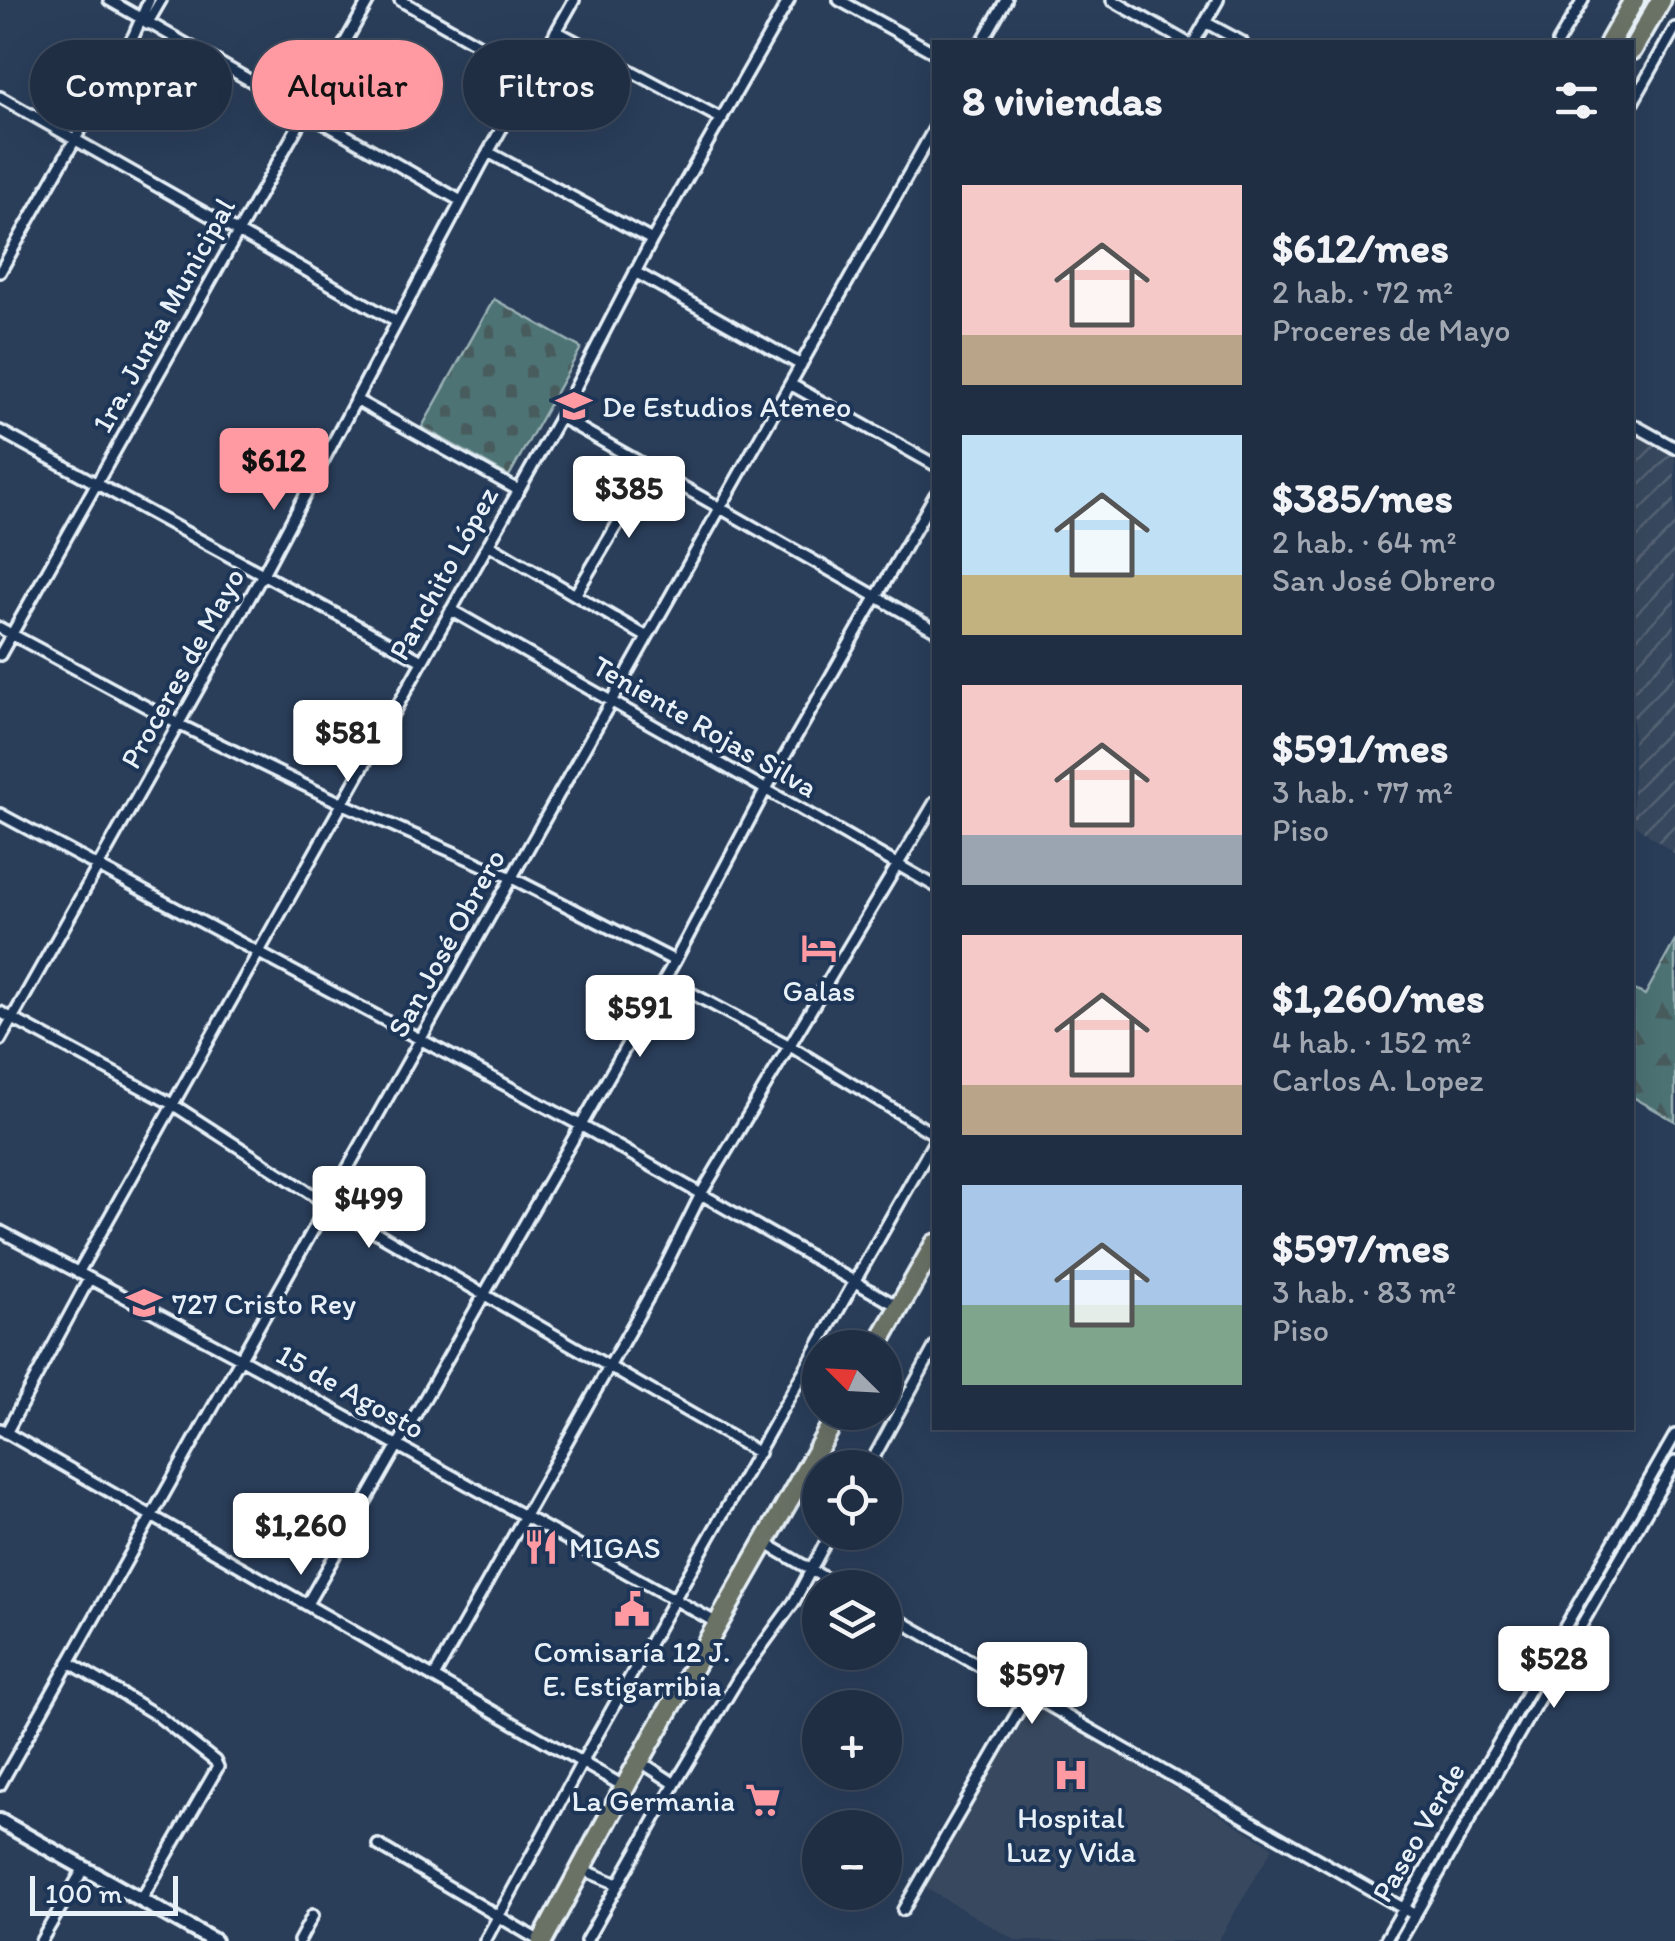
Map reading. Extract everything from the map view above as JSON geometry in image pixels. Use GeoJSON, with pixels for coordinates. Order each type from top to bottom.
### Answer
{"type":"FeatureCollection","features":[{"type":"Feature","properties":{"kind":"highway"},"geometry":{"type":"LineString","coordinates":[[1611,40],[1634,0]]}},
{"type":"Feature","properties":{"kind":"highway"},"geometry":{"type":"LineString","coordinates":[[1634,47],[1661,0]]}},
{"type":"Feature","properties":{"kind":"highway"},"geometry":{"type":"LineString","coordinates":[[886,1330],[932,1249]]}},
{"type":"Feature","properties":{"kind":"highway"},"geometry":{"type":"LineString","coordinates":[[895,1330],[932,1264]]}},
{"type":"Feature","properties":{"kind":"highway"},"geometry":{"type":"LineString","coordinates":[[541,1941],[830,1430]]}},
{"type":"Feature","properties":{"kind":"highway"},"geometry":{"type":"LineString","coordinates":[[554,1941],[838,1430]]}},
{"type":"Feature","properties":{"kind":"main road"},"geometry":{"type":"LineString","coordinates":[[0,1821],[214,1941]]}},
{"type":"Feature","properties":{"kind":"street"},"geometry":{"type":"LineString","coordinates":[[109,0],[252,81]]}},
{"type":"Feature","properties":{"kind":"street"},"geometry":{"type":"LineString","coordinates":[[144,20],[149,0]]}},
{"type":"Feature","properties":{"kind":"street"},"geometry":{"type":"LineString","coordinates":[[0,272],[134,35],[161,0]]}},
{"type":"Feature","properties":{"kind":"street","name":"1ra. Junta Municipal"},"geometry":{"type":"LineString","coordinates":[[346,40],[369,0]]}},
{"type":"Feature","properties":{"kind":"street"},"geometry":{"type":"LineString","coordinates":[[400,0],[470,40]]}},
{"type":"Feature","properties":{"kind":"street","name":"Proceres de Mayo"},"geometry":{"type":"LineString","coordinates":[[551,40],[574,0]]}},
{"type":"Feature","properties":{"kind":"street","name":"Panchito López"},"geometry":{"type":"LineString","coordinates":[[78,1273],[789,0]]}},
{"type":"Feature","properties":{"kind":"street"},"geometry":{"type":"LineString","coordinates":[[839,0],[932,52]]}},
{"type":"Feature","properties":{"kind":"street"},"geometry":{"type":"LineString","coordinates":[[983,40],[1006,0]]}},
{"type":"Feature","properties":{"kind":"street"},"geometry":{"type":"LineString","coordinates":[[1112,0],[1182,40]]}},
{"type":"Feature","properties":{"kind":"street"},"geometry":{"type":"LineString","coordinates":[[1195,40],[1218,0]]}},
{"type":"Feature","properties":{"kind":"street"},"geometry":{"type":"LineString","coordinates":[[1559,40],[1583,0]]}},
{"type":"Feature","properties":{"kind":"street"},"geometry":{"type":"LineString","coordinates":[[1205,22],[1238,40]]}},
{"type":"Feature","properties":{"kind":"street"},"geometry":{"type":"LineString","coordinates":[[1634,100],[1675,28]]}},
{"type":"Feature","properties":{"kind":"street"},"geometry":{"type":"LineString","coordinates":[[556,31],[722,120]]}},
{"type":"Feature","properties":{"kind":"street"},"geometry":{"type":"LineString","coordinates":[[0,97],[397,322]]}},
{"type":"Feature","properties":{"kind":"street","name":"1ra. Junta Municipal"},"geometry":{"type":"LineString","coordinates":[[0,655],[296,130]]}},
{"type":"Feature","properties":{"kind":"street"},"geometry":{"type":"LineString","coordinates":[[337,130],[461,201]]}},
{"type":"Feature","properties":{"kind":"street","name":"Proceres de Mayo"},"geometry":{"type":"LineString","coordinates":[[0,1040],[264,574],[501,130]]}},
{"type":"Feature","properties":{"kind":"street","name":"San José Obrero"},"geometry":{"type":"LineString","coordinates":[[0,1785],[932,132]]}},
{"type":"Feature","properties":{"kind":"street"},"geometry":{"type":"LineString","coordinates":[[488,152],[652,240]]}},
{"type":"Feature","properties":{"kind":"street"},"geometry":{"type":"LineString","coordinates":[[635,272],[801,365]]}},
{"type":"Feature","properties":{"kind":"street"},"geometry":{"type":"LineString","coordinates":[[790,384],[932,463]]}},
{"type":"Feature","properties":{"kind":"street"},"geometry":{"type":"LineString","coordinates":[[356,400],[518,490]]}},
{"type":"Feature","properties":{"kind":"street"},"geometry":{"type":"LineString","coordinates":[[560,416],[932,628]]}},
{"type":"Feature","properties":{"kind":"street"},"geometry":{"type":"LineString","coordinates":[[1634,425],[1675,448]]}},
{"type":"Feature","properties":{"kind":"street"},"geometry":{"type":"LineString","coordinates":[[0,430],[422,661]]}},
{"type":"Feature","properties":{"kind":"street"},"geometry":{"type":"LineString","coordinates":[[575,594],[650,468]]}},
{"type":"Feature","properties":{"kind":"street"},"geometry":{"type":"LineString","coordinates":[[308,1604],[676,961],[766,789],[932,501]]}},
{"type":"Feature","properties":{"kind":"street"},"geometry":{"type":"LineString","coordinates":[[488,544],[647,637]]}},
{"type":"Feature","properties":{"kind":"street","name":"Teniente Rojas Silva"},"geometry":{"type":"LineString","coordinates":[[450,610],[932,884]]}},
{"type":"Feature","properties":{"kind":"street"},"geometry":{"type":"LineString","coordinates":[[0,628],[180,725],[342,804],[512,878],[676,961]]}},
{"type":"Feature","properties":{"kind":"street"},"geometry":{"type":"LineString","coordinates":[[434,1676],[662,1272],[701,1194],[932,807]]}},
{"type":"Feature","properties":{"kind":"street"},"geometry":{"type":"LineString","coordinates":[[0,814],[580,1125],[899,1308]]}},
{"type":"Feature","properties":{"kind":"street"},"geometry":{"type":"LineString","coordinates":[[665,979],[790,1046],[932,1136]]}},
{"type":"Feature","properties":{"kind":"street"},"geometry":{"type":"LineString","coordinates":[[0,1012],[172,1104],[327,1204],[759,1453]]}},
{"type":"Feature","properties":{"kind":"street"},"geometry":{"type":"LineString","coordinates":[[485,1941],[932,1143]]}},
{"type":"Feature","properties":{"kind":"street","name":"15 de Agosto"},"geometry":{"type":"LineString","coordinates":[[0,1231],[240,1358],[719,1624]]}},
{"type":"Feature","properties":{"kind":"street"},"geometry":{"type":"LineString","coordinates":[[89,1279],[3,1431],[625,1787]]}},
{"type":"Feature","properties":{"kind":"street"},"geometry":{"type":"LineString","coordinates":[[878,1450],[932,1351]]}},
{"type":"Feature","properties":{"kind":"street","name":"Paseo Verde"},"geometry":{"type":"LineString","coordinates":[[1385,1941],[1675,1435]]}},
{"type":"Feature","properties":{"kind":"street","name":"Paseo Verde"},"geometry":{"type":"LineString","coordinates":[[1400,1941],[1675,1462]]}},
{"type":"Feature","properties":{"kind":"street"},"geometry":{"type":"LineString","coordinates":[[1651,1477],[1662,1484]]}},
{"type":"Feature","properties":{"kind":"street"},"geometry":{"type":"LineString","coordinates":[[772,1547],[810,1570],[821,1550]]}},
{"type":"Feature","properties":{"kind":"street"},"geometry":{"type":"LineString","coordinates":[[586,1941],[738,1679],[802,1586]]}},
{"type":"Feature","properties":{"kind":"street"},"geometry":{"type":"LineString","coordinates":[[902,1622],[1415,1915]]}},
{"type":"Feature","properties":{"kind":"street"},"geometry":{"type":"LineString","coordinates":[[69,1662],[158,1716],[218,1767],[141,1900]]}},
{"type":"Feature","properties":{"kind":"street"},"geometry":{"type":"LineString","coordinates":[[1528,1692],[1539,1698]]}},
{"type":"Feature","properties":{"kind":"street"},"geometry":{"type":"LineString","coordinates":[[903,1910],[1029,1693]]}},
{"type":"Feature","properties":{"kind":"street"},"geometry":{"type":"LineString","coordinates":[[649,1767],[675,1784]]}},
{"type":"Feature","properties":{"kind":"street"},"geometry":{"type":"LineString","coordinates":[[378,1845],[541,1941]]}},
{"type":"Feature","properties":{"kind":"street"},"geometry":{"type":"LineString","coordinates":[[41,1941],[84,1868]]}},
{"type":"Feature","properties":{"kind":"street"},"geometry":{"type":"LineString","coordinates":[[590,1873],[617,1884]]}},
{"type":"Feature","properties":{"kind":"street"},"geometry":{"type":"LineString","coordinates":[[299,1941],[313,1915]]}},
{"type":"Feature","properties":{"kind":"shaded area"},"geometry":{"type":"Polygon","coordinates":[[[1634,433],[1675,456],[1675,854],[1634,824],[1634,433]]]}},
{"type":"Feature","properties":{"kind":"shaded area","name":"Hospital Luz y Vida"},"geometry":{"type":"Polygon","coordinates":[[[1032,1703],[1273,1847],[1218,1941],[1017,1941],[924,1887],[1032,1703]]]}},
{"type":"Feature","properties":{"kind":"green space"},"geometry":{"type":"Polygon","coordinates":[[[494,299],[581,348],[509,476],[422,427],[494,299]]]}},
{"type":"Feature","properties":{"kind":"green space"},"geometry":{"type":"Polygon","coordinates":[[[1675,941],[1675,1121],[1634,1098],[1634,990],[1645,995],[1675,941]]]}},
{"type":"Feature","properties":{"kind":"place","name":"De Estudios Ateneo"},"geometry":{"type":"Point","coordinates":[574,406]}},
{"type":"Feature","properties":{"kind":"place","name":"Galas"},"geometry":{"type":"Point","coordinates":[819,948]}},
{"type":"Feature","properties":{"kind":"place","name":"727 Cristo Rey"},"geometry":{"type":"Point","coordinates":[144,1303]}},
{"type":"Feature","properties":{"kind":"place","name":"MIGAS"},"geometry":{"type":"Point","coordinates":[541,1547]}},
{"type":"Feature","properties":{"kind":"place","name":"Comisaría 12 J. E. Estigarribia"},"geometry":{"type":"Point","coordinates":[632,1609]}},
{"type":"Feature","properties":{"kind":"place","name":"Hospital Luz y Vida"},"geometry":{"type":"Point","coordinates":[1071,1775]}},
{"type":"Feature","properties":{"kind":"place","name":"La Germania"},"geometry":{"type":"Point","coordinates":[763,1800]}}]}
